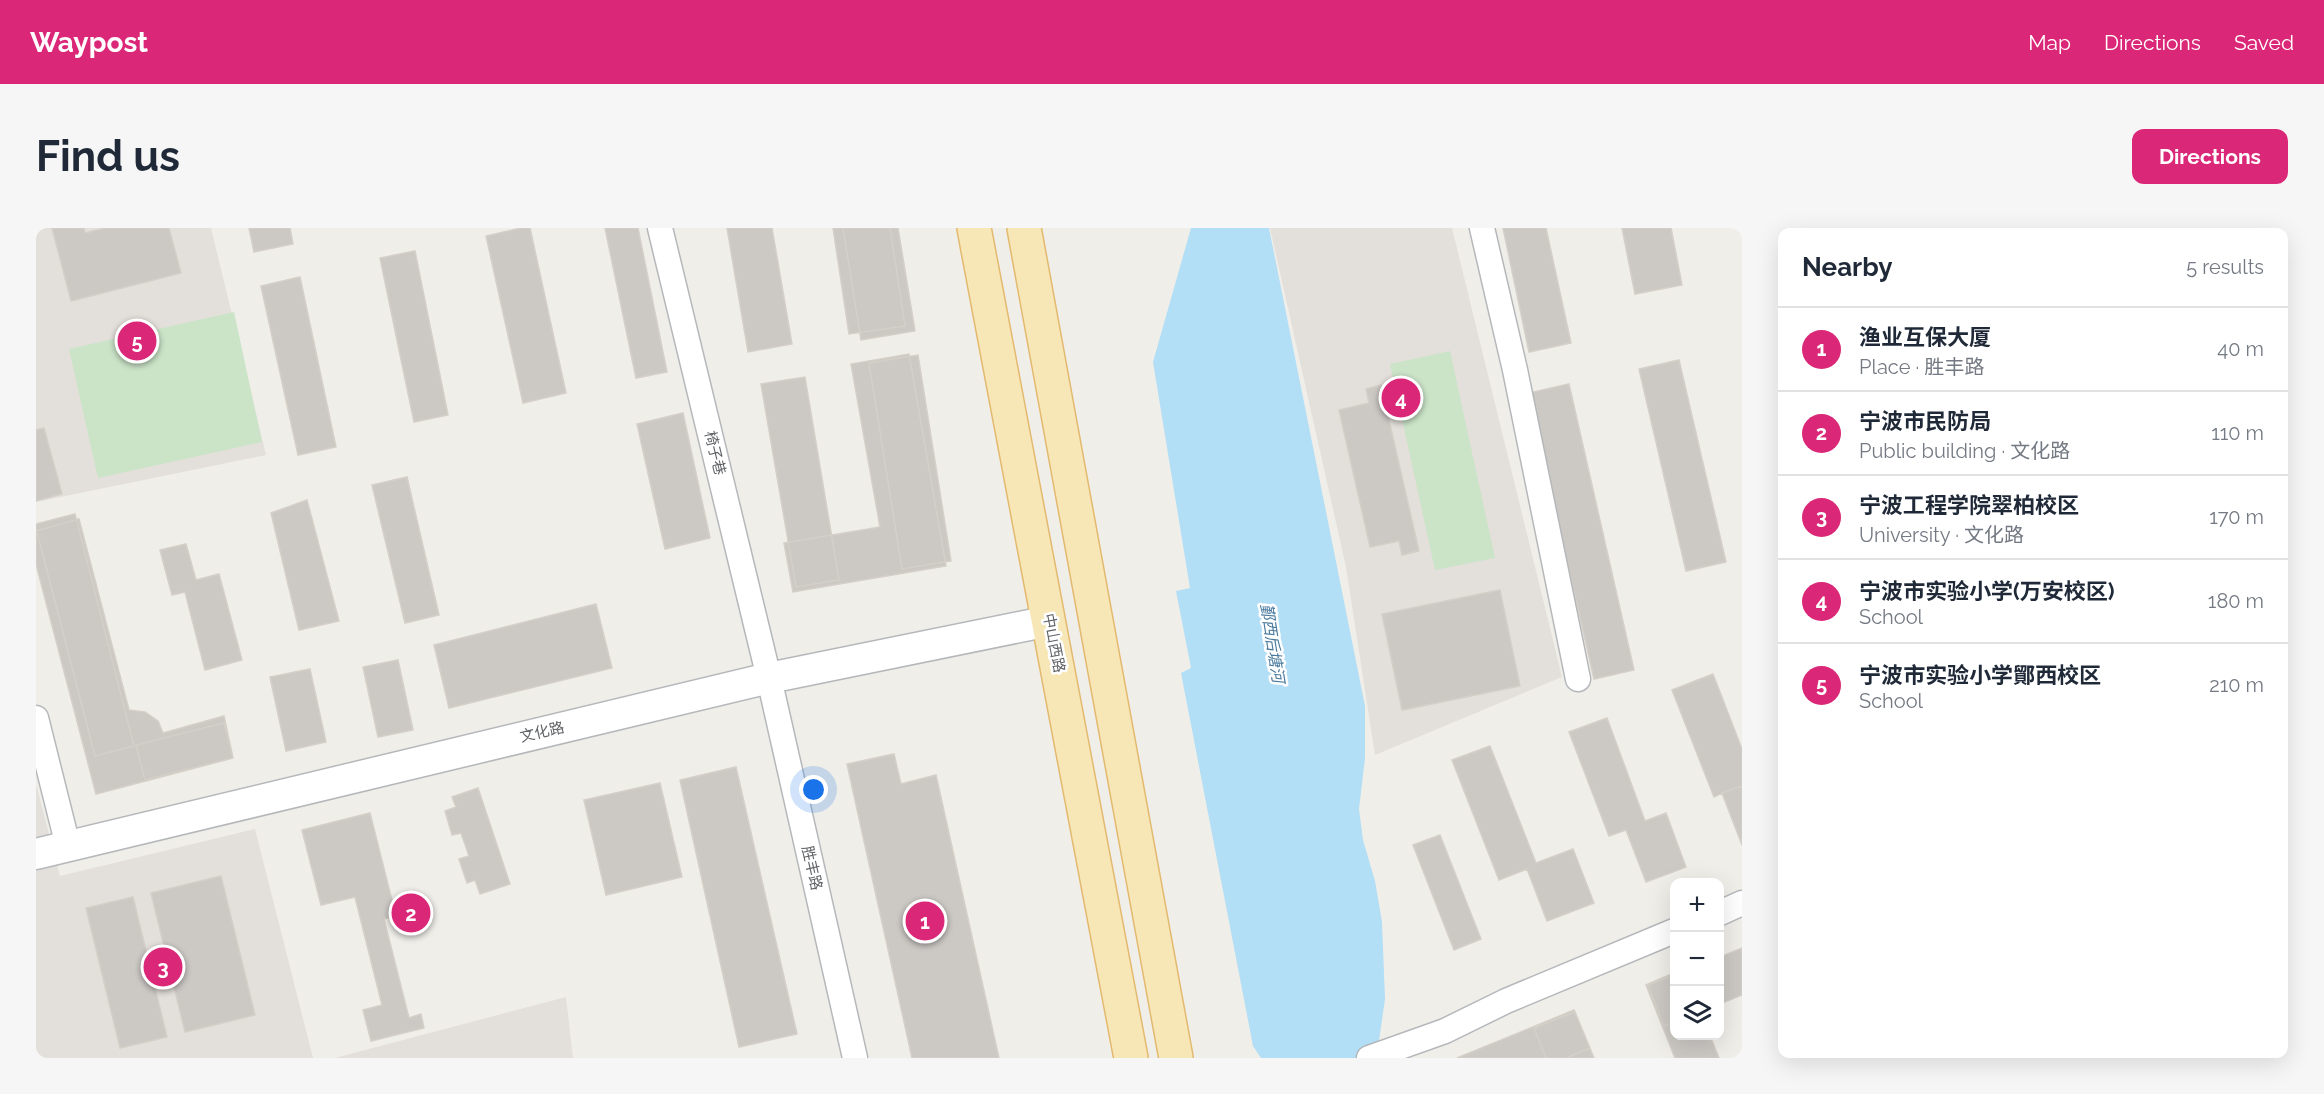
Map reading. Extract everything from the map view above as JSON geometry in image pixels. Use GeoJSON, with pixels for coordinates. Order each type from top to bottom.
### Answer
{"type":"FeatureCollection","features":[{"type":"Feature","properties":{"kind":"main road","name":"中山西路"},"geometry":{"type":"LineString","coordinates":[[974,228],[1131,1058]]}},
{"type":"Feature","properties":{"kind":"main road"},"geometry":{"type":"LineString","coordinates":[[1023,228],[1176,1058]]}},
{"type":"Feature","properties":{"kind":"street","name":"椅子巷"},"geometry":{"type":"LineString","coordinates":[[660,228],[769,678]]}},
{"type":"Feature","properties":{"kind":"street"},"geometry":{"type":"LineString","coordinates":[[1482,228],[1515,370],[1578,679]]}},
{"type":"Feature","properties":{"kind":"street","name":"文化路"},"geometry":{"type":"LineString","coordinates":[[36,854],[769,678],[1049,621]]}},
{"type":"Feature","properties":{"kind":"street","name":"胜丰路"},"geometry":{"type":"LineString","coordinates":[[769,678],[855,1058]]}},
{"type":"Feature","properties":{"kind":"street"},"geometry":{"type":"LineString","coordinates":[[36,718],[68,846]]}},
{"type":"Feature","properties":{"kind":"street"},"geometry":{"type":"LineString","coordinates":[[1724,911],[1742,903]]}},
{"type":"Feature","properties":{"kind":"street"},"geometry":{"type":"LineString","coordinates":[[1370,1058],[1445,1031],[1506,1001],[1672,932]]}},
{"type":"Feature","properties":{"kind":"shaded area"},"geometry":{"type":"Polygon","coordinates":[[[36,228],[211,228],[266,455],[36,502],[36,228]]]}},
{"type":"Feature","properties":{"kind":"shaded area"},"geometry":{"type":"Polygon","coordinates":[[[1270,228],[1452,228],[1562,677],[1375,755],[1346,567],[1270,228]]]}},
{"type":"Feature","properties":{"kind":"shaded area"},"geometry":{"type":"Polygon","coordinates":[[[36,784],[60,876],[255,829],[313,1058],[36,1058],[36,784]]]}},
{"type":"Feature","properties":{"kind":"shaded area"},"geometry":{"type":"Polygon","coordinates":[[[566,997],[573,1058],[335,1058],[566,997]]]}},
{"type":"Feature","properties":{"kind":"green space"},"geometry":{"type":"Polygon","coordinates":[[[234,312],[262,442],[98,478],[69,349],[234,312]]]}},
{"type":"Feature","properties":{"kind":"green space"},"geometry":{"type":"Polygon","coordinates":[[[1450,351],[1495,558],[1435,570],[1390,364],[1450,351]]]}},
{"type":"Feature","properties":{"kind":"water","name":"鄞西后塘河"},"geometry":{"type":"Polygon","coordinates":[[[1191,228],[1269,228],[1365,706],[1365,758],[1359,809],[1363,840],[1375,881],[1382,922],[1385,999],[1379,1041],[1382,1058],[1261,1058],[1253,1046],[1181,673],[1191,668],[1176,591],[1190,588],[1153,362],[1191,228]]]}},
{"type":"Feature","properties":{"kind":"building"},"geometry":{"type":"Polygon","coordinates":[[[52,228],[84,228],[85,233],[105,228],[169,228],[181,273],[71,301],[52,228]]]}},
{"type":"Feature","properties":{"kind":"building"},"geometry":{"type":"Polygon","coordinates":[[[249,228],[290,228],[293,244],[254,252],[249,228]]]}},
{"type":"Feature","properties":{"kind":"building"},"geometry":{"type":"Polygon","coordinates":[[[530,228],[566,393],[523,403],[486,236],[530,228]]]}},
{"type":"Feature","properties":{"kind":"building"},"geometry":{"type":"Polygon","coordinates":[[[605,228],[638,228],[667,372],[636,378],[605,228]]]}},
{"type":"Feature","properties":{"kind":"building"},"geometry":{"type":"Polygon","coordinates":[[[727,228],[772,228],[792,344],[748,352],[727,228]]]}},
{"type":"Feature","properties":{"kind":"building"},"geometry":{"type":"Polygon","coordinates":[[[833,228],[890,228],[905,326],[849,334],[833,228]]]}},
{"type":"Feature","properties":{"kind":"building"},"geometry":{"type":"Polygon","coordinates":[[[843,228],[898,228],[915,331],[861,340],[843,228]]]}},
{"type":"Feature","properties":{"kind":"building"},"geometry":{"type":"Polygon","coordinates":[[[1503,228],[1546,228],[1571,343],[1529,352],[1503,228]]]}},
{"type":"Feature","properties":{"kind":"building"},"geometry":{"type":"Polygon","coordinates":[[[1622,228],[1671,228],[1682,285],[1635,294],[1622,228]]]}},
{"type":"Feature","properties":{"kind":"building"},"geometry":{"type":"Polygon","coordinates":[[[415,251],[448,415],[414,422],[380,258],[415,251]]]}},
{"type":"Feature","properties":{"kind":"building"},"geometry":{"type":"Polygon","coordinates":[[[300,277],[336,447],[298,455],[261,286],[300,277]]]}},
{"type":"Feature","properties":{"kind":"building"},"geometry":{"type":"Polygon","coordinates":[[[909,354],[946,566],[793,592],[784,543],[880,527],[851,364],[909,354]]]}},
{"type":"Feature","properties":{"kind":"building"},"geometry":{"type":"Polygon","coordinates":[[[918,355],[951,561],[902,569],[869,363],[918,355]]]}},
{"type":"Feature","properties":{"kind":"building"},"geometry":{"type":"Polygon","coordinates":[[[1679,360],[1726,562],[1686,571],[1639,369],[1679,360]]]}},
{"type":"Feature","properties":{"kind":"building"},"geometry":{"type":"Polygon","coordinates":[[[805,377],[839,580],[796,587],[761,384],[805,377]]]}},
{"type":"Feature","properties":{"kind":"building"},"geometry":{"type":"Polygon","coordinates":[[[1569,384],[1634,670],[1594,679],[1529,393],[1569,384]]]}},
{"type":"Feature","properties":{"kind":"building"},"geometry":{"type":"Polygon","coordinates":[[[1381,385],[1419,551],[1402,555],[1399,541],[1370,547],[1339,410],[1369,403],[1366,389],[1381,385]]]}},
{"type":"Feature","properties":{"kind":"building"},"geometry":{"type":"Polygon","coordinates":[[[683,413],[710,538],[665,549],[637,424],[683,413]]]}},
{"type":"Feature","properties":{"kind":"building"},"geometry":{"type":"Polygon","coordinates":[[[44,428],[62,494],[36,501],[36,430],[44,428]]]}},
{"type":"Feature","properties":{"kind":"building"},"geometry":{"type":"Polygon","coordinates":[[[407,477],[439,615],[405,623],[372,485],[407,477]]]}},
{"type":"Feature","properties":{"kind":"building"},"geometry":{"type":"Polygon","coordinates":[[[307,500],[339,621],[299,630],[271,513],[307,500]]]}},
{"type":"Feature","properties":{"kind":"building"},"geometry":{"type":"Polygon","coordinates":[[[75,514],[134,746],[95,756],[36,528],[36,524],[75,514]]]}},
{"type":"Feature","properties":{"kind":"building"},"geometry":{"type":"Polygon","coordinates":[[[79,519],[129,710],[145,712],[158,721],[163,733],[224,716],[233,758],[96,794],[36,564],[36,531],[79,519]]]}},
{"type":"Feature","properties":{"kind":"building"},"geometry":{"type":"Polygon","coordinates":[[[186,544],[196,580],[219,574],[242,660],[205,670],[185,592],[172,595],[160,550],[186,544]]]}},
{"type":"Feature","properties":{"kind":"building"},"geometry":{"type":"Polygon","coordinates":[[[1500,590],[1520,686],[1402,710],[1382,614],[1500,590]]]}},
{"type":"Feature","properties":{"kind":"building"},"geometry":{"type":"Polygon","coordinates":[[[596,604],[612,668],[449,708],[434,645],[596,604]]]}},
{"type":"Feature","properties":{"kind":"building"},"geometry":{"type":"Polygon","coordinates":[[[398,660],[413,730],[378,737],[363,667],[398,660]]]}},
{"type":"Feature","properties":{"kind":"building"},"geometry":{"type":"Polygon","coordinates":[[[310,669],[326,742],[286,751],[270,677],[310,669]]]}},
{"type":"Feature","properties":{"kind":"building"},"geometry":{"type":"Polygon","coordinates":[[[1713,674],[1742,749],[1742,845],[1722,793],[1714,797],[1672,690],[1713,674]]]}},
{"type":"Feature","properties":{"kind":"building"},"geometry":{"type":"Polygon","coordinates":[[[1607,718],[1645,821],[1666,813],[1686,867],[1646,882],[1626,830],[1609,836],[1569,732],[1607,718]]]}},
{"type":"Feature","properties":{"kind":"building"},"geometry":{"type":"Polygon","coordinates":[[[224,723],[233,758],[145,780],[136,745],[224,723]]]}},
{"type":"Feature","properties":{"kind":"building"},"geometry":{"type":"Polygon","coordinates":[[[1490,746],[1536,863],[1573,849],[1594,903],[1547,921],[1527,869],[1499,880],[1452,760],[1490,746]]]}},
{"type":"Feature","properties":{"kind":"building"},"geometry":{"type":"Polygon","coordinates":[[[894,754],[901,784],[936,775],[999,1058],[912,1058],[847,764],[894,754]]]}},
{"type":"Feature","properties":{"kind":"building"},"geometry":{"type":"Polygon","coordinates":[[[736,767],[797,1034],[739,1047],[680,780],[736,767]]]}},
{"type":"Feature","properties":{"kind":"building"},"geometry":{"type":"Polygon","coordinates":[[[660,783],[682,877],[606,895],[584,800],[660,783]]]}},
{"type":"Feature","properties":{"kind":"building"},"geometry":{"type":"Polygon","coordinates":[[[1742,786],[1742,845],[1722,793],[1742,786]]]}},
{"type":"Feature","properties":{"kind":"building"},"geometry":{"type":"Polygon","coordinates":[[[478,788],[510,884],[480,894],[475,880],[467,883],[459,859],[469,856],[461,833],[452,835],[445,811],[456,807],[452,797],[478,788]]]}},
{"type":"Feature","properties":{"kind":"building"},"geometry":{"type":"Polygon","coordinates":[[[370,813],[396,916],[384,919],[409,1018],[421,1014],[424,1028],[371,1041],[363,1010],[382,1005],[355,897],[321,905],[302,830],[370,813]]]}},
{"type":"Feature","properties":{"kind":"building"},"geometry":{"type":"Polygon","coordinates":[[[1440,835],[1481,939],[1454,950],[1413,845],[1440,835]]]}},
{"type":"Feature","properties":{"kind":"building"},"geometry":{"type":"Polygon","coordinates":[[[221,876],[255,1015],[185,1032],[151,893],[221,876]]]}},
{"type":"Feature","properties":{"kind":"building"},"geometry":{"type":"Polygon","coordinates":[[[133,897],[167,1037],[120,1048],[86,908],[133,897]]]}},
{"type":"Feature","properties":{"kind":"building"},"geometry":{"type":"Polygon","coordinates":[[[1742,948],[1742,995],[1724,1002],[1724,986],[1724,955],[1742,948]]]}},
{"type":"Feature","properties":{"kind":"building"},"geometry":{"type":"Polygon","coordinates":[[[1670,975],[1670,1040],[1712,1040],[1719,1058],[1675,1058],[1646,985],[1670,975]]]}},
{"type":"Feature","properties":{"kind":"building"},"geometry":{"type":"Polygon","coordinates":[[[1670,977],[1670,1024],[1664,1026],[1648,985],[1670,977]]]}},
{"type":"Feature","properties":{"kind":"building"},"geometry":{"type":"Polygon","coordinates":[[[1574,1010],[1590,1048],[1566,1058],[1457,1058],[1574,1010]]]}},
{"type":"Feature","properties":{"kind":"building"},"geometry":{"type":"Polygon","coordinates":[[[1575,1012],[1594,1058],[1546,1058],[1534,1028],[1575,1012]]]}},
{"type":"Feature","properties":{"kind":"place","name":"宁波市实验小学鄮西校区"},"geometry":{"type":"Point","coordinates":[137,341]}},
{"type":"Feature","properties":{"kind":"place","name":"宁波市实验小学(万安校区)"},"geometry":{"type":"Point","coordinates":[1401,398]}},
{"type":"Feature","properties":{"kind":"place","name":"宁波市民防局"},"geometry":{"type":"Point","coordinates":[411,913]}},
{"type":"Feature","properties":{"kind":"place","name":"渔业互保大厦"},"geometry":{"type":"Point","coordinates":[925,921]}},
{"type":"Feature","properties":{"kind":"place","name":"宁波工程学院翠柏校区"},"geometry":{"type":"Point","coordinates":[163,967]}}]}
